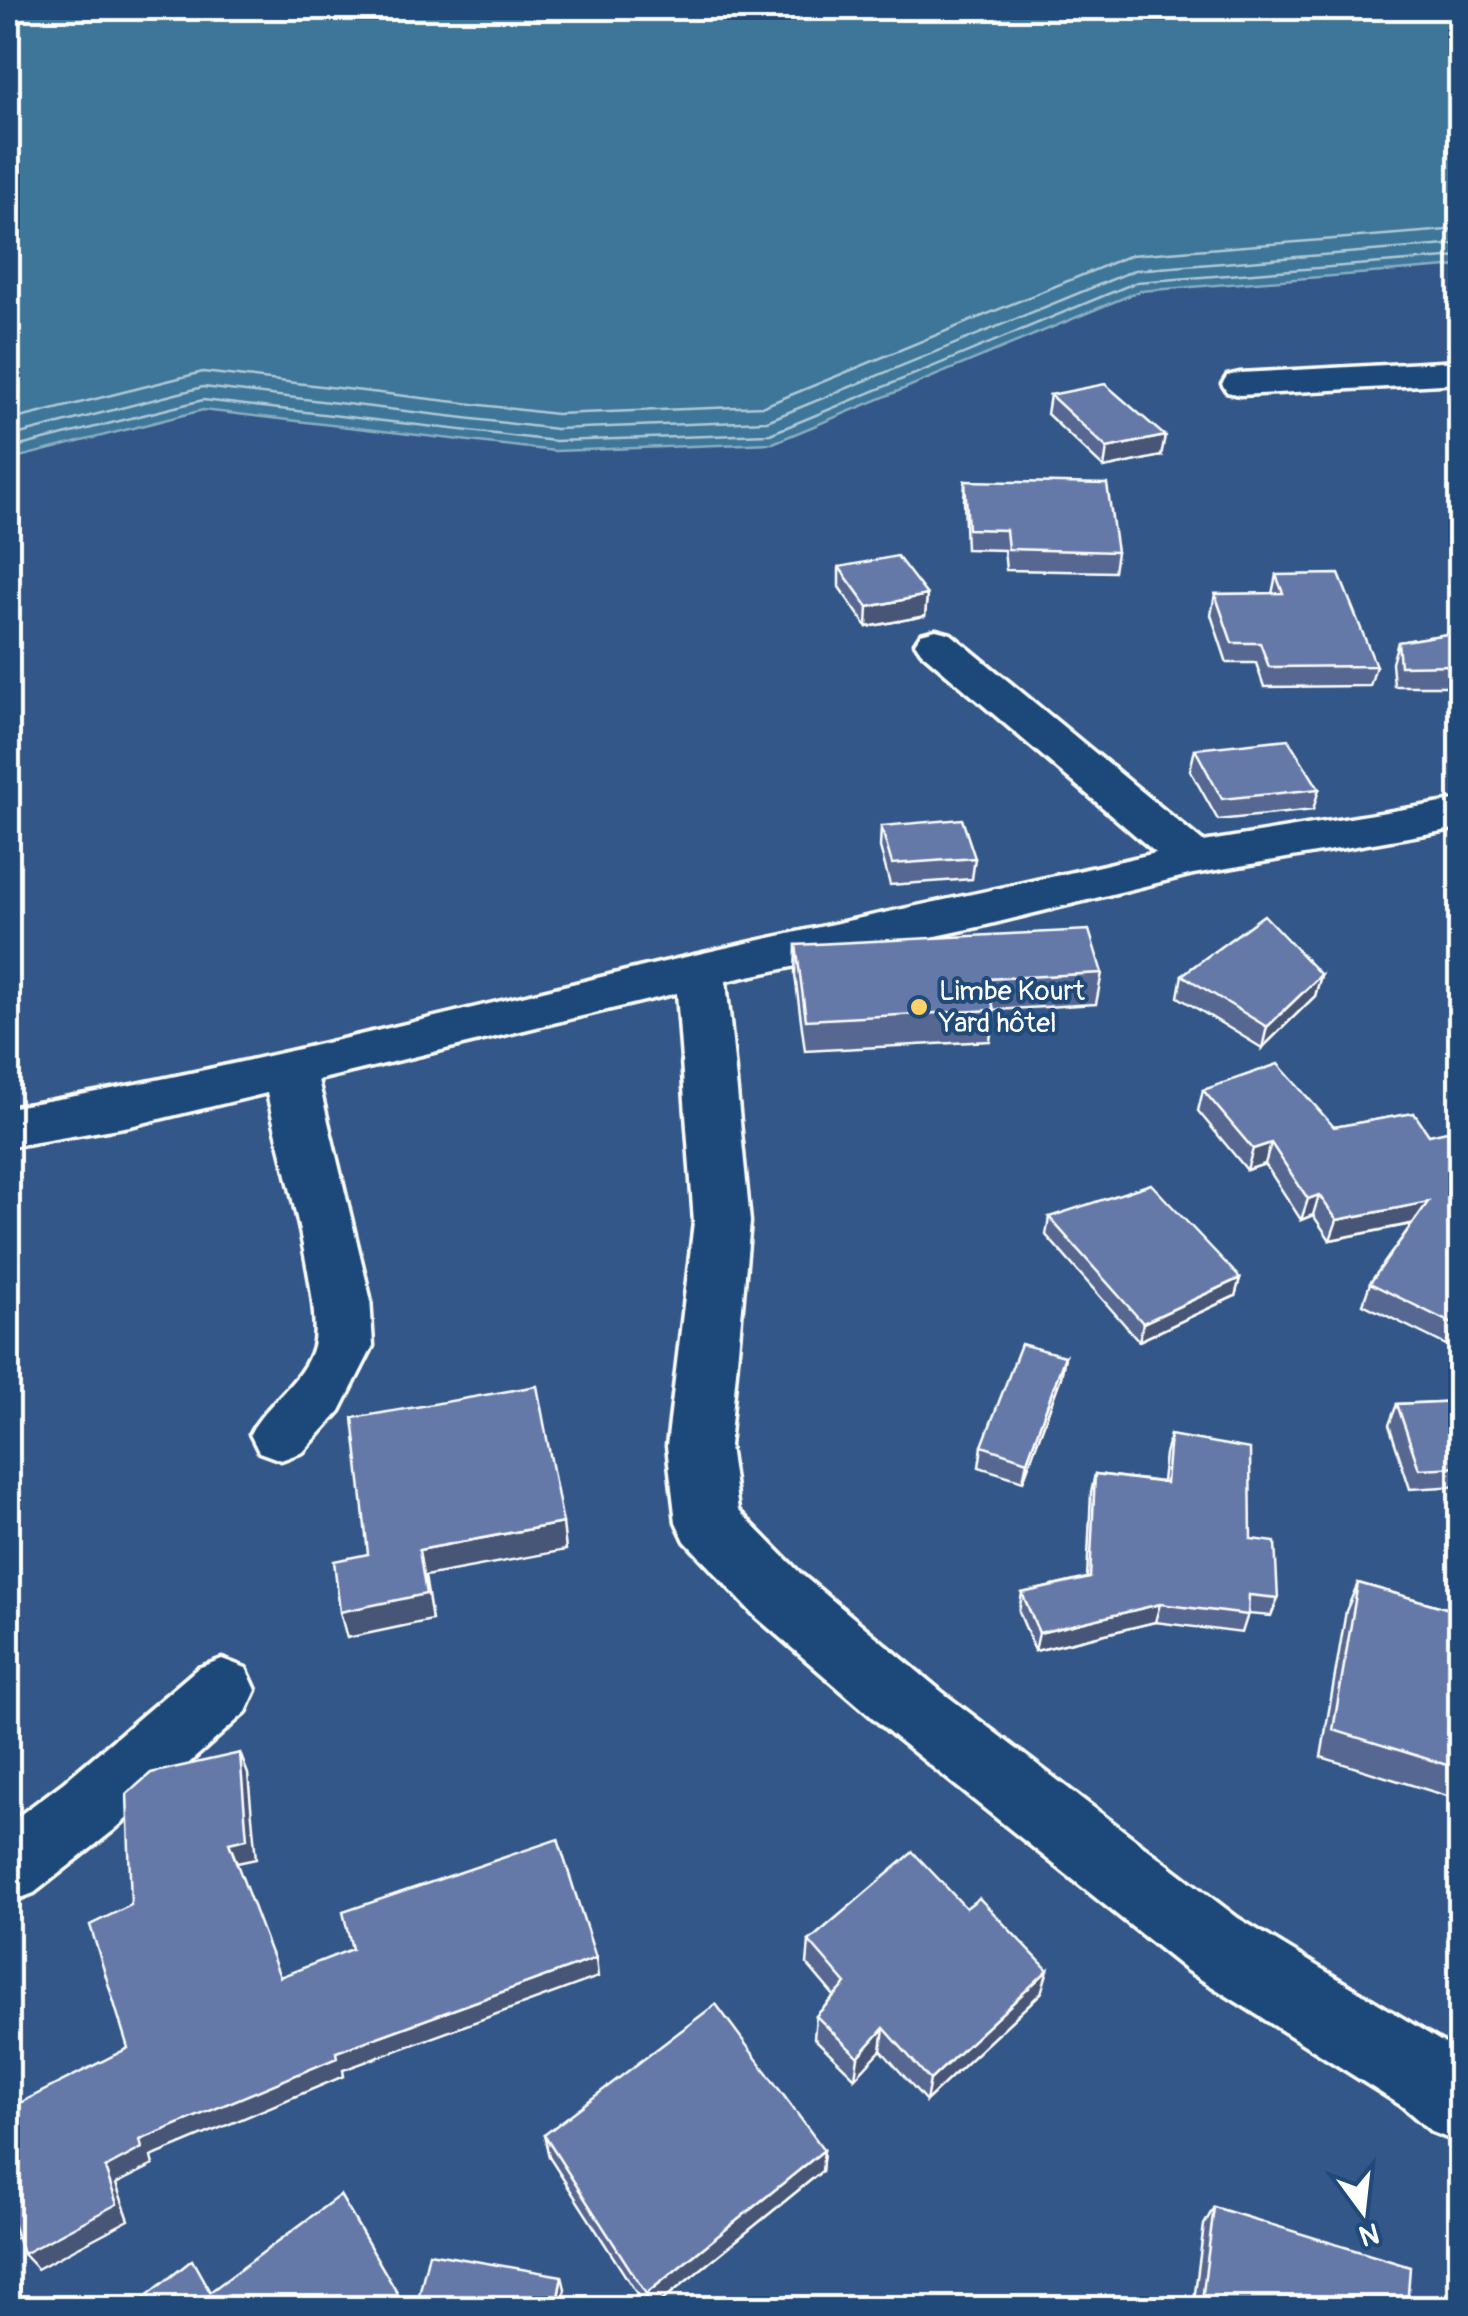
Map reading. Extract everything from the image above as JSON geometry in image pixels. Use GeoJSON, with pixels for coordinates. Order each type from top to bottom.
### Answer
{"type":"FeatureCollection","features":[{"type":"Feature","properties":{"kind":"street"},"geometry":{"type":"LineString","coordinates":[[1240,384],[1460,372]]}},
{"type":"Feature","properties":{"kind":"street"},"geometry":{"type":"LineString","coordinates":[[936,643],[1193,859]]}},
{"type":"Feature","properties":{"kind":"street"},"geometry":{"type":"LineString","coordinates":[[8,1128],[130,1106],[289,1070],[700,970],[978,911],[1193,859],[1460,814]]}},
{"type":"Feature","properties":{"kind":"street"},"geometry":{"type":"LineString","coordinates":[[700,970],[722,1222],[698,1446],[708,1522],[778,1596],[918,1714],[1212,1944],[1430,2078],[1460,2104]]}},
{"type":"Feature","properties":{"kind":"street"},"geometry":{"type":"LineString","coordinates":[[282,1434],[318,1394],[343,1346],[341,1297],[289,1070]]}},
{"type":"Feature","properties":{"kind":"street"},"geometry":{"type":"LineString","coordinates":[[8,1868],[89,1806],[222,1690]]}},
{"type":"Feature","properties":{"kind":"water"},"geometry":{"type":"Polygon","coordinates":[[[8,8],[1460,8],[1460,266],[1140,291],[773,443],[555,451],[203,410],[8,460],[8,8]]]}},
{"type":"Feature","properties":{"kind":"building"},"geometry":{"type":"Polygon","coordinates":[[[1105,384],[1165,436],[1107,448],[1050,395],[1105,384]]]}},
{"type":"Feature","properties":{"kind":"building"},"geometry":{"type":"Polygon","coordinates":[[[965,481],[1107,484],[1117,552],[1008,549],[1006,530],[968,529],[965,481]]]}},
{"type":"Feature","properties":{"kind":"building"},"geometry":{"type":"Polygon","coordinates":[[[897,556],[927,595],[868,607],[839,567],[897,556]]]}},
{"type":"Feature","properties":{"kind":"building"},"geometry":{"type":"Polygon","coordinates":[[[1339,574],[1376,666],[1269,667],[1260,643],[1232,643],[1215,594],[1283,593],[1276,575],[1339,574]]]}},
{"type":"Feature","properties":{"kind":"building"},"geometry":{"type":"Polygon","coordinates":[[[1460,632],[1460,665],[1400,666],[1398,642],[1460,632]]]}},
{"type":"Feature","properties":{"kind":"building"},"geometry":{"type":"Polygon","coordinates":[[[1288,739],[1319,789],[1222,799],[1195,749],[1288,739]]]}},
{"type":"Feature","properties":{"kind":"building"},"geometry":{"type":"Polygon","coordinates":[[[962,819],[975,858],[892,864],[881,826],[962,819]]]}},
{"type":"Feature","properties":{"kind":"building"},"geometry":{"type":"Polygon","coordinates":[[[1264,915],[1321,975],[1267,1027],[1182,975],[1264,915]]]}},
{"type":"Feature","properties":{"kind":"building"},"geometry":{"type":"Polygon","coordinates":[[[1089,930],[1102,973],[987,979],[994,1010],[806,1020],[796,945],[1089,930]]]}},
{"type":"Feature","properties":{"kind":"building"},"geometry":{"type":"Polygon","coordinates":[[[1278,1064],[1334,1127],[1414,1113],[1429,1135],[1460,1128],[1460,1316],[1455,1325],[1370,1283],[1428,1202],[1337,1220],[1319,1195],[1308,1199],[1271,1143],[1253,1149],[1203,1090],[1278,1064]]]}},
{"type":"Feature","properties":{"kind":"building"},"geometry":{"type":"Polygon","coordinates":[[[1151,1184],[1240,1278],[1143,1323],[1049,1217],[1151,1184]]]}},
{"type":"Feature","properties":{"kind":"building"},"geometry":{"type":"Polygon","coordinates":[[[1021,1344],[1065,1356],[1027,1461],[982,1446],[1021,1344]]]}},
{"type":"Feature","properties":{"kind":"building"},"geometry":{"type":"Polygon","coordinates":[[[537,1386],[563,1523],[419,1550],[426,1594],[340,1612],[334,1561],[368,1554],[353,1418],[537,1386]]]}},
{"type":"Feature","properties":{"kind":"building"},"geometry":{"type":"Polygon","coordinates":[[[1460,1401],[1460,1467],[1419,1469],[1397,1404],[1460,1401]]]}},
{"type":"Feature","properties":{"kind":"building"},"geometry":{"type":"Polygon","coordinates":[[[1170,1435],[1250,1449],[1251,1539],[1275,1542],[1278,1598],[1249,1595],[1248,1615],[1160,1604],[1039,1633],[1022,1593],[1090,1578],[1095,1474],[1166,1483],[1170,1435]]]}},
{"type":"Feature","properties":{"kind":"building"},"geometry":{"type":"Polygon","coordinates":[[[1358,1583],[1460,1612],[1460,1769],[1333,1730],[1358,1583]]]}},
{"type":"Feature","properties":{"kind":"building"},"geometry":{"type":"Polygon","coordinates":[[[240,1753],[247,1839],[229,1843],[280,1977],[352,1949],[343,1912],[558,1839],[596,1958],[336,2052],[337,2058],[140,2140],[142,2148],[105,2168],[117,2204],[23,2254],[11,2217],[8,2219],[8,2109],[128,2048],[90,1925],[131,1905],[127,1794],[151,1773],[240,1753]]]}},
{"type":"Feature","properties":{"kind":"building"},"geometry":{"type":"Polygon","coordinates":[[[913,1852],[966,1908],[979,1898],[1048,1970],[930,2080],[884,2028],[858,2057],[816,2016],[846,1984],[809,1941],[913,1852]]]}},
{"type":"Feature","properties":{"kind":"building"},"geometry":{"type":"Polygon","coordinates":[[[716,2004],[824,2150],[646,2294],[544,2135],[716,2004]]]}},
{"type":"Feature","properties":{"kind":"building"},"geometry":{"type":"Polygon","coordinates":[[[340,2195],[406,2308],[131,2308],[192,2260],[210,2292],[340,2195]]]}},
{"type":"Feature","properties":{"kind":"building"},"geometry":{"type":"Polygon","coordinates":[[[1214,2207],[1410,2267],[1407,2308],[1201,2308],[1214,2207]]]}},
{"type":"Feature","properties":{"kind":"building"},"geometry":{"type":"Polygon","coordinates":[[[429,2253],[562,2276],[556,2308],[416,2308],[429,2253]]]}},
{"type":"Feature","properties":{"kind":"place","name":"Limbe Kourt Yard hôtel"},"geometry":{"type":"Point","coordinates":[919,1007]}}]}
